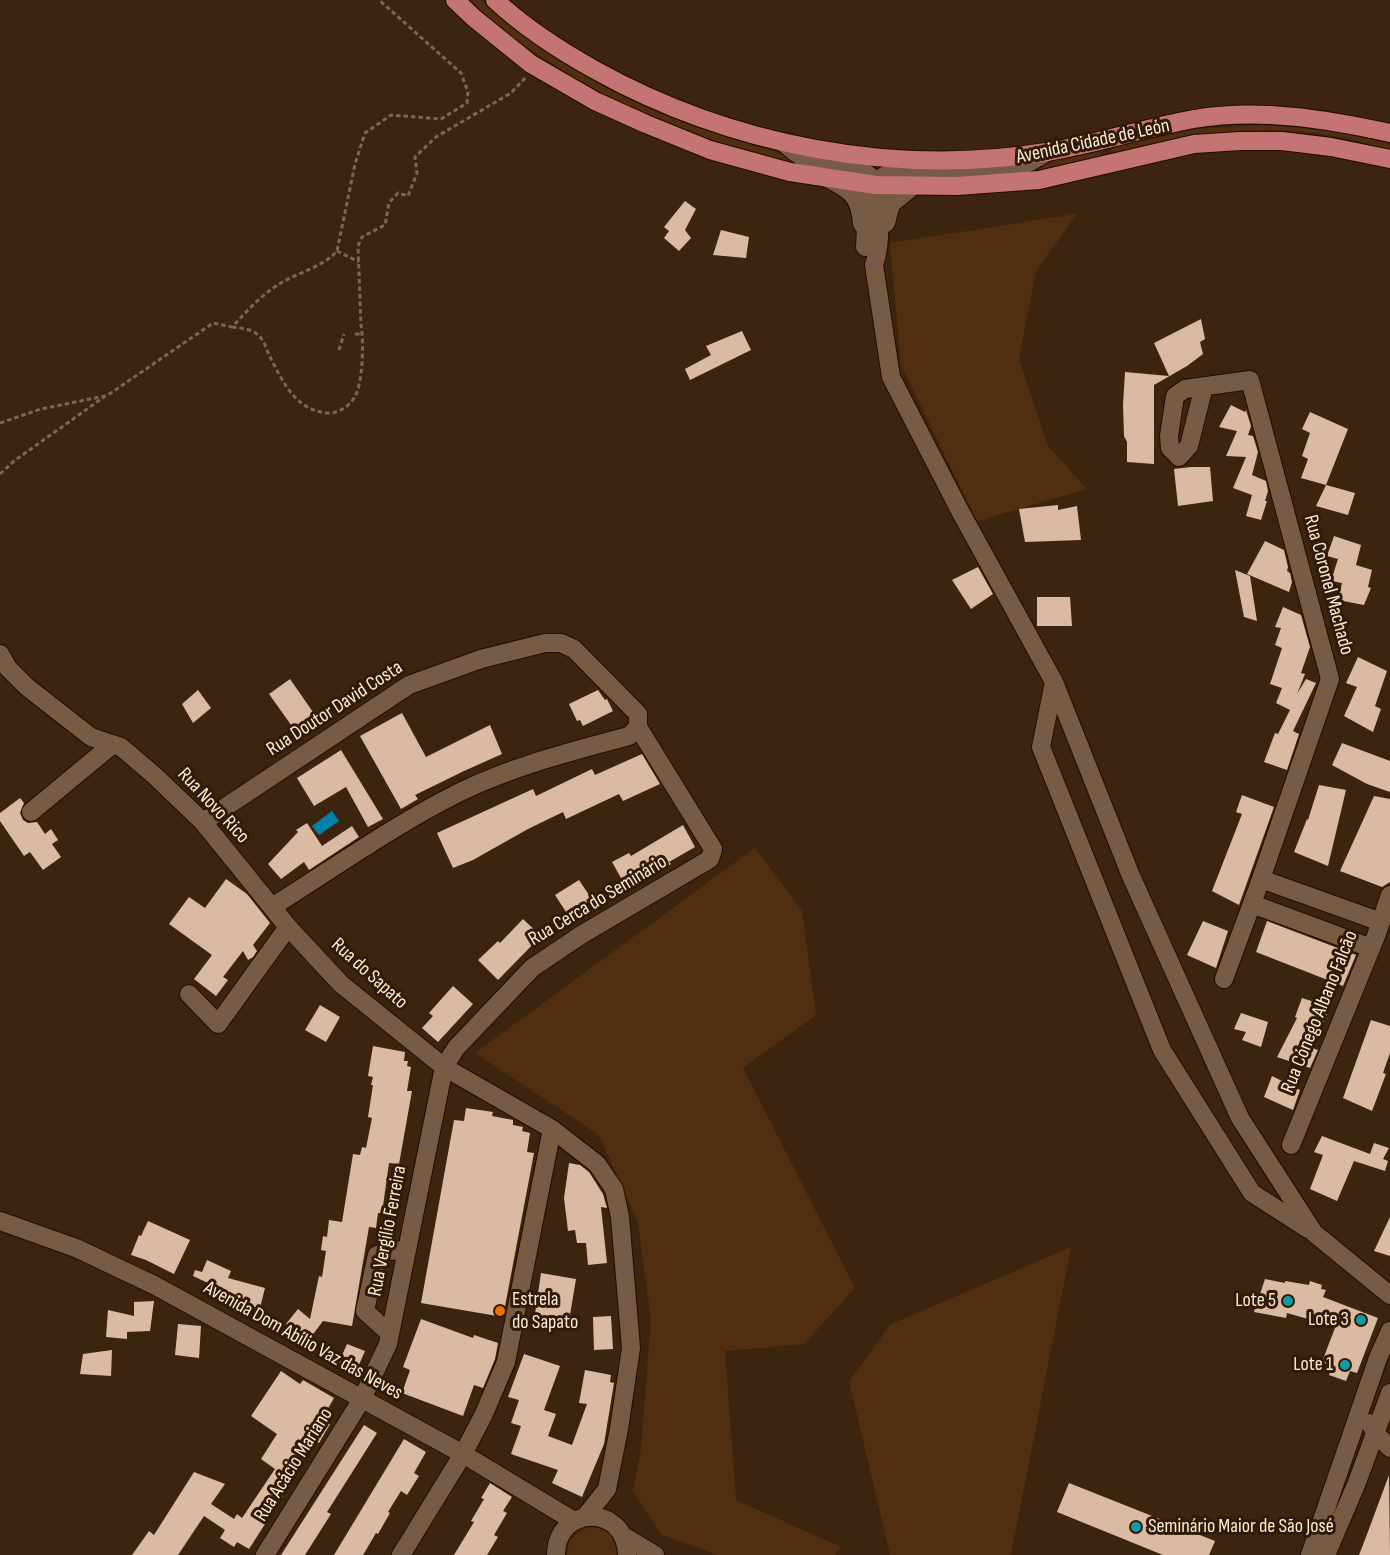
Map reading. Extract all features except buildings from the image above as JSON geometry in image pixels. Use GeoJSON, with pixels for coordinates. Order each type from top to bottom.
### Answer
{"type":"FeatureCollection","features":[{"type":"Feature","properties":{"kind":"main road","name":"Avenida Cidade de León"},"geometry":{"type":"LineString","coordinates":[[456,0],[474,18],[531,64],[595,101],[710,150],[790,171],[825,177],[913,186],[957,186],[1039,180],[1194,144],[1240,141],[1282,141],[1331,147],[1390,159]]}},
{"type":"Feature","properties":{"kind":"main road","name":"Avenida Cidade de León"},"geometry":{"type":"LineString","coordinates":[[495,0],[554,47],[629,89],[702,119],[784,143],[878,158],[960,160],[1048,152],[1195,119],[1238,115],[1284,116],[1339,122],[1390,133]]}},
{"type":"Feature","properties":{"kind":"street"},"geometry":{"type":"LineString","coordinates":[[784,143],[797,154],[812,161],[857,168],[870,176],[876,184]]}},
{"type":"Feature","properties":{"kind":"street"},"geometry":{"type":"LineString","coordinates":[[872,254],[871,192],[876,184],[890,172],[1010,169],[1048,152]]}},
{"type":"Feature","properties":{"kind":"street"},"geometry":{"type":"LineString","coordinates":[[825,177],[856,196],[861,211],[872,254],[891,377],[960,511],[1054,682],[1131,876],[1240,1118],[1314,1233]]}},
{"type":"Feature","properties":{"kind":"street"},"geometry":{"type":"LineString","coordinates":[[872,254],[884,238],[891,204],[913,186]]}},
{"type":"Feature","properties":{"kind":"street","name":"Rua Coronel Machado"},"geometry":{"type":"LineString","coordinates":[[1204,386],[1250,380],[1330,679],[1262,879],[1224,979]]}},
{"type":"Feature","properties":{"kind":"street","name":"Rua Doutor David Costa"},"geometry":{"type":"LineString","coordinates":[[203,822],[409,685],[481,659],[544,643],[561,643],[574,649],[638,714],[638,727],[713,849],[710,859]]}},
{"type":"Feature","properties":{"kind":"street","name":"Rua Novo Rico"},"geometry":{"type":"LineString","coordinates":[[0,654],[8,668],[27,687],[91,737],[121,747],[155,776],[203,822],[272,907]]}},
{"type":"Feature","properties":{"kind":"street"},"geometry":{"type":"LineString","coordinates":[[1054,682],[1041,747],[1162,1050],[1252,1193],[1314,1233],[1390,1295]]}},
{"type":"Feature","properties":{"kind":"street"},"geometry":{"type":"LineString","coordinates":[[272,907],[407,820],[462,791],[544,759],[629,736],[638,727]]}},
{"type":"Feature","properties":{"kind":"street"},"geometry":{"type":"LineString","coordinates":[[31,812],[113,744]]}},
{"type":"Feature","properties":{"kind":"street","name":"Rua Cerca do Seminário"},"geometry":{"type":"LineString","coordinates":[[444,1067],[456,1048],[532,968],[581,935],[710,859]]}},
{"type":"Feature","properties":{"kind":"street"},"geometry":{"type":"LineString","coordinates":[[1262,879],[1379,937]]}},
{"type":"Feature","properties":{"kind":"street","name":"Rua Cónego Albano Falcão"},"geometry":{"type":"LineString","coordinates":[[1291,1145],[1379,937],[1390,895]]}},
{"type":"Feature","properties":{"kind":"street"},"geometry":{"type":"LineString","coordinates":[[1252,904],[1379,937]]}},
{"type":"Feature","properties":{"kind":"street","name":"Rua do Sapato"},"geometry":{"type":"LineString","coordinates":[[272,907],[341,984],[444,1067],[552,1129],[597,1164],[614,1189],[620,1217],[631,1348],[607,1489]]}},
{"type":"Feature","properties":{"kind":"street"},"geometry":{"type":"LineString","coordinates":[[189,994],[218,1024],[288,927]]}},
{"type":"Feature","properties":{"kind":"street","name":"Rua Vergílio Ferreira"},"geometry":{"type":"LineString","coordinates":[[362,1399],[388,1344],[444,1067]]}},
{"type":"Feature","properties":{"kind":"street"},"geometry":{"type":"LineString","coordinates":[[401,1555],[463,1454],[483,1416],[506,1362],[552,1129]]}},
{"type":"Feature","properties":{"kind":"street","name":"Avenida Dom Abílio Vaz das Neves"},"geometry":{"type":"LineString","coordinates":[[0,1221],[76,1248],[154,1285],[463,1454],[542,1503],[579,1519],[594,1516],[604,1518],[624,1540],[655,1555]]}},
{"type":"Feature","properties":{"kind":"street"},"geometry":{"type":"LineString","coordinates":[[390,1334],[365,1311],[377,1256],[387,1251],[407,1250]]}},
{"type":"Feature","properties":{"kind":"street"},"geometry":{"type":"LineString","coordinates":[[1310,1555],[1378,1358],[1390,1331]]}},
{"type":"Feature","properties":{"kind":"street"},"geometry":{"type":"LineString","coordinates":[[1378,1358],[1378,1386],[1367,1416],[1382,1432],[1390,1449]]}},
{"type":"Feature","properties":{"kind":"street","name":"Rua Acácio Mariano"},"geometry":{"type":"LineString","coordinates":[[265,1555],[362,1399]]}},
{"type":"Feature","properties":{"kind":"street"},"geometry":{"type":"LineString","coordinates":[[1326,1555],[1364,1462],[1382,1432],[1388,1407]]}},
{"type":"Feature","properties":{"kind":"street"},"geometry":{"type":"LineString","coordinates":[[1331,1499],[1360,1437],[1382,1432]]}},
{"type":"Feature","properties":{"kind":"street"},"geometry":{"type":"LineString","coordinates":[[1364,1462],[1371,1452],[1380,1447],[1390,1449]]}},
{"type":"Feature","properties":{"kind":"street"},"geometry":{"type":"LineString","coordinates":[[556,1552],[559,1538],[565,1528],[579,1519],[607,1489],[624,1540]]}},
{"type":"Feature","properties":{"kind":"street"},"geometry":{"type":"LineString","coordinates":[[542,1503],[551,1521],[556,1552]]}},
{"type":"Feature","properties":{"kind":"path"},"geometry":{"type":"LineString","coordinates":[[232,327],[259,297],[283,282],[330,259],[337,251],[355,164],[365,133],[391,115],[441,118],[467,103],[468,92],[461,73],[379,0]]}},
{"type":"Feature","properties":{"kind":"path"},"geometry":{"type":"LineString","coordinates":[[0,474],[55,431],[213,323],[253,331],[261,337],[285,387],[297,400],[316,412],[332,413],[349,405],[356,396],[360,384],[362,334],[358,246],[362,237],[385,225],[389,202],[398,193],[408,195],[417,173],[415,157],[436,137],[511,93],[523,81],[531,64]]}},
{"type":"Feature","properties":{"kind":"path"},"geometry":{"type":"LineString","coordinates":[[337,251],[359,262]]}},
{"type":"Feature","properties":{"kind":"path"},"geometry":{"type":"LineString","coordinates":[[339,350],[344,334]]}},
{"type":"Feature","properties":{"kind":"path"},"geometry":{"type":"LineString","coordinates":[[355,334],[362,334]]}},
{"type":"Feature","properties":{"kind":"path"},"geometry":{"type":"LineString","coordinates":[[0,423],[41,409],[105,396]]}},
{"type":"Feature","properties":{"kind":"shaded area"},"geometry":{"type":"Polygon","coordinates":[[[470,0],[480,0],[503,20],[553,56],[632,101],[712,132],[781,154],[797,161],[796,164],[748,152],[673,126],[583,84],[504,32],[470,0]]]}},
{"type":"Feature","properties":{"kind":"shaded area"},"geometry":{"type":"Polygon","coordinates":[[[1264,125],[1335,131],[1390,144],[1390,150],[1354,140],[1319,134],[1250,130],[1182,138],[1111,153],[1111,148],[1196,129],[1264,125]]]}},
{"type":"Feature","properties":{"kind":"shaded area"},"geometry":{"type":"Polygon","coordinates":[[[1100,152],[1101,158],[1024,173],[1054,160],[1100,152]]]}},
{"type":"Feature","properties":{"kind":"shaded area"},"geometry":{"type":"Polygon","coordinates":[[[1077,214],[1036,271],[1019,359],[1048,446],[1087,489],[977,521],[901,365],[890,243],[1077,214]]]}},
{"type":"Feature","properties":{"kind":"shaded area"},"geometry":{"type":"Polygon","coordinates":[[[755,848],[802,911],[816,1015],[743,1068],[855,1288],[804,1344],[725,1351],[736,1500],[841,1547],[835,1555],[717,1555],[661,1534],[633,1491],[641,1449],[651,1320],[638,1223],[599,1135],[475,1053],[755,848]]]}},
{"type":"Feature","properties":{"kind":"shaded area"},"geometry":{"type":"Polygon","coordinates":[[[1071,1247],[1011,1555],[890,1555],[849,1381],[891,1324],[1071,1247]]]}},
{"type":"Feature","properties":{"kind":"shaded area"},"geometry":{"type":"Polygon","coordinates":[[[590,1527],[603,1529],[610,1534],[615,1542],[618,1555],[567,1555],[573,1537],[590,1527]]]}},
{"type":"Feature","properties":{"kind":"water"},"geometry":{"type":"Polygon","coordinates":[[[332,811],[339,821],[319,835],[312,826],[332,811]]]}},
{"type":"Feature","properties":{"kind":"place","name":"Lote 5"},"geometry":{"type":"Point","coordinates":[1288,1301]}},
{"type":"Feature","properties":{"kind":"place","name":"Estrela do Sapato"},"geometry":{"type":"Point","coordinates":[500,1311]}},
{"type":"Feature","properties":{"kind":"place","name":"Lote 3"},"geometry":{"type":"Point","coordinates":[1361,1320]}},
{"type":"Feature","properties":{"kind":"place","name":"Lote 1"},"geometry":{"type":"Point","coordinates":[1345,1365]}},
{"type":"Feature","properties":{"kind":"place","name":"Seminário Maior de São José"},"geometry":{"type":"Point","coordinates":[1136,1527]}}]}
